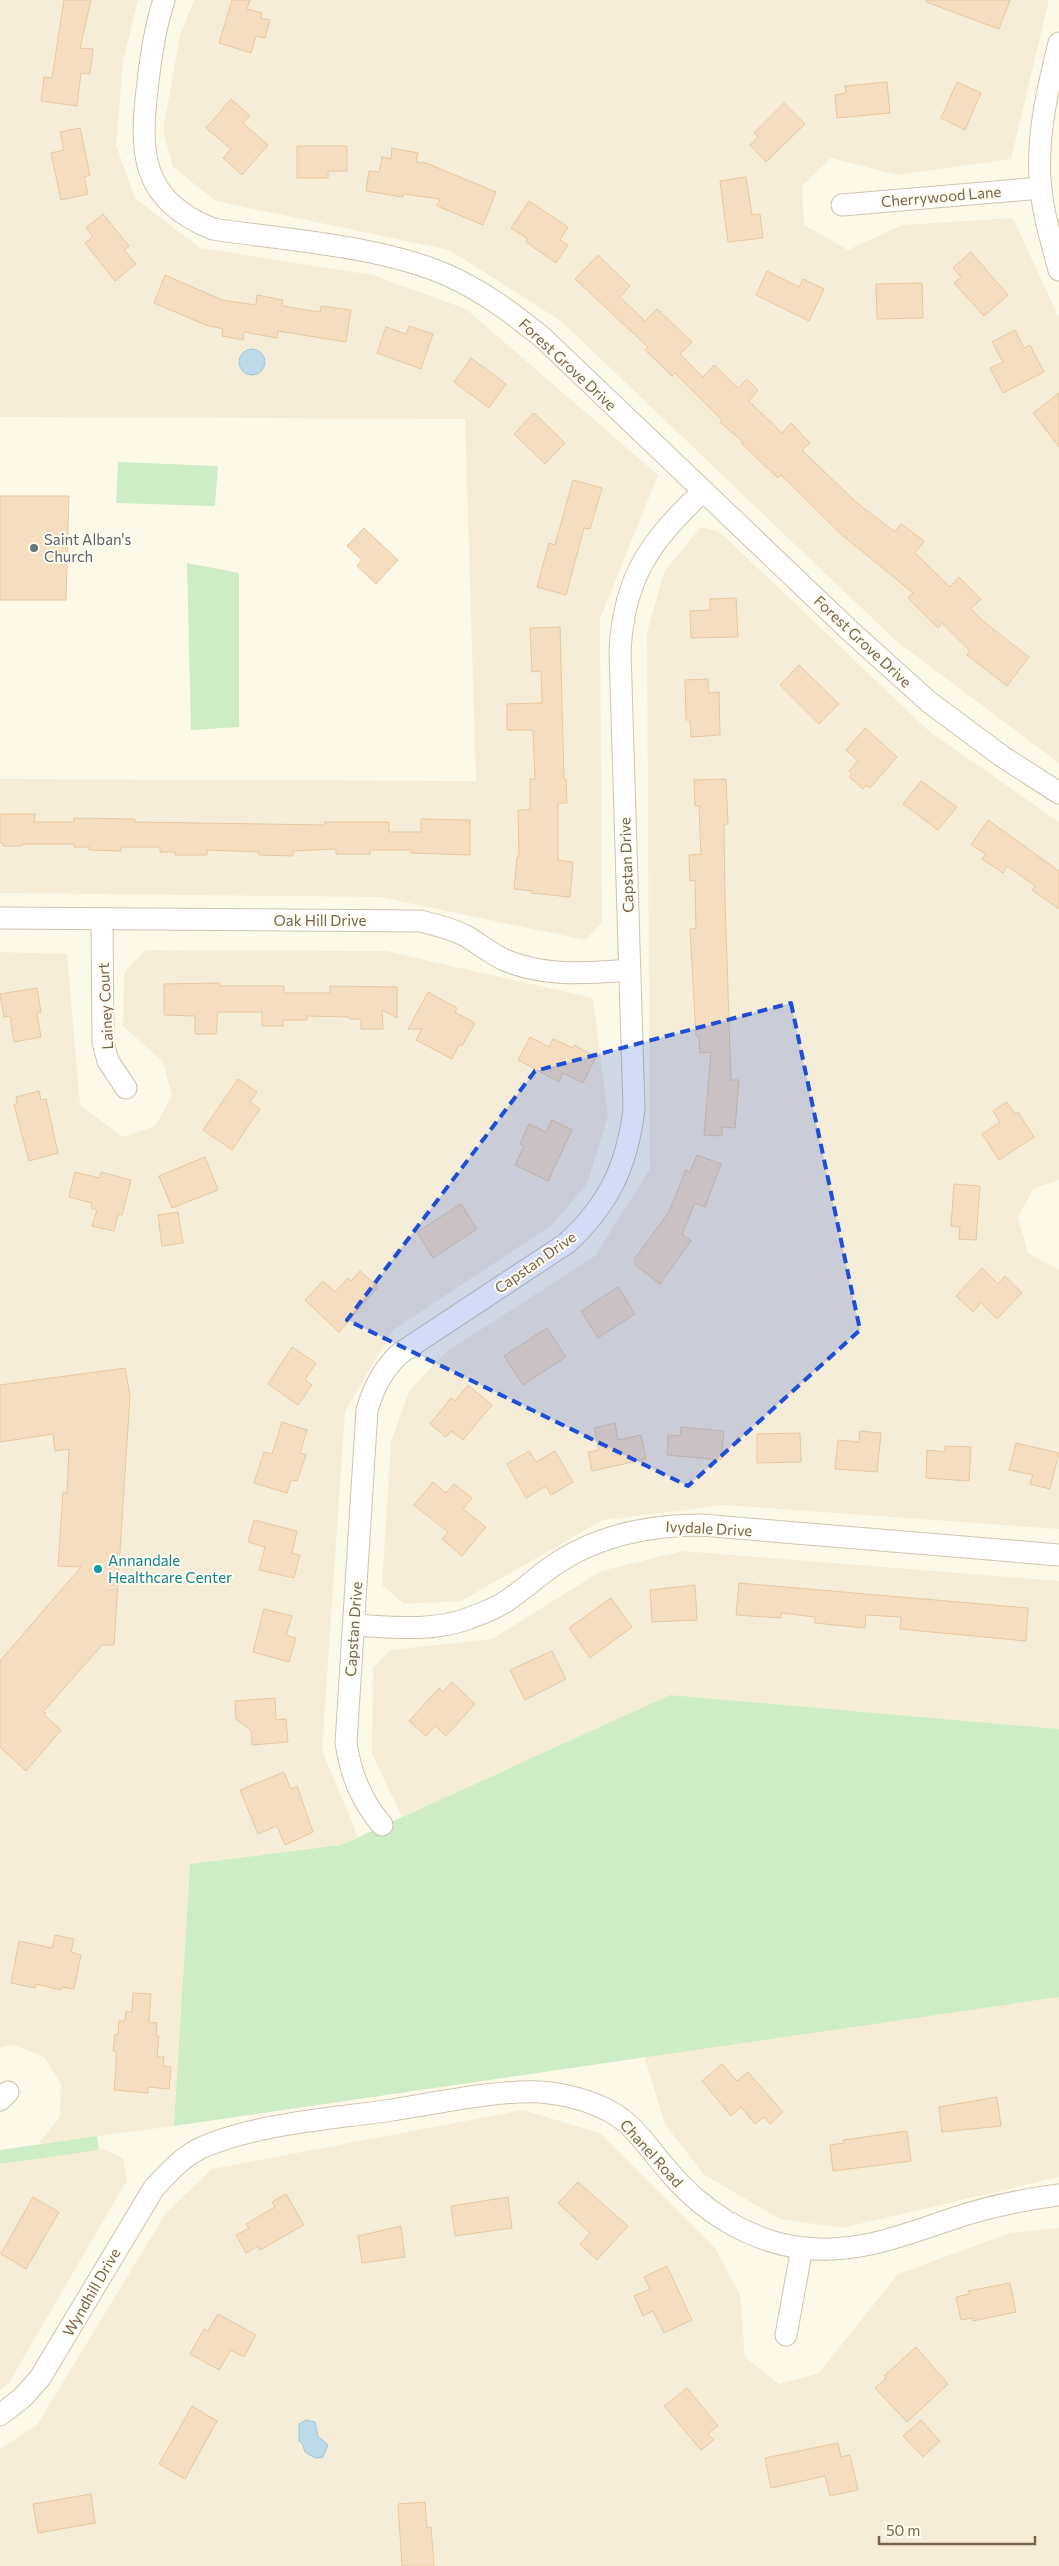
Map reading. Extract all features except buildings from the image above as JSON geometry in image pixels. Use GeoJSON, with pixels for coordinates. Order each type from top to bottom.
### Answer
{"type":"FeatureCollection","features":[{"type":"Feature","properties":{"kind":"street","name":"Forest Grove Drive"},"geometry":{"type":"LineString","coordinates":[[164,0],[151,56],[144,112],[144,148],[152,178],[173,208],[192,221],[213,229],[403,260],[446,275],[482,293],[513,313],[542,337],[703,491],[929,702],[1003,757],[1059,793]]}},
{"type":"Feature","properties":{"kind":"street"},"geometry":{"type":"LineString","coordinates":[[1059,43],[1044,108],[1041,138],[1041,188],[1048,230],[1059,270]]}},
{"type":"Feature","properties":{"kind":"street","name":"Cherrywood Lane"},"geometry":{"type":"LineString","coordinates":[[842,205],[1041,188]]}},
{"type":"Feature","properties":{"kind":"street","name":"Capstan Drive"},"geometry":{"type":"LineString","coordinates":[[382,1825],[359,1792],[350,1769],[346,1743],[367,1410],[373,1389],[384,1370],[399,1354],[567,1243],[588,1223],[606,1200],[620,1172],[630,1138],[634,1109],[620,652],[622,625],[627,598],[637,571],[652,545],[672,521],[703,491]]}},
{"type":"Feature","properties":{"kind":"street","name":"Oak Hill Drive"},"geometry":{"type":"LineString","coordinates":[[0,918],[420,921],[444,926],[505,960],[529,969],[550,972],[630,970]]}},
{"type":"Feature","properties":{"kind":"street","name":"Lainey Court"},"geometry":{"type":"LineString","coordinates":[[102,919],[103,1042],[108,1061],[126,1088]]}},
{"type":"Feature","properties":{"kind":"street","name":"Ivydale Drive"},"geometry":{"type":"LineString","coordinates":[[354,1625],[402,1628],[432,1627],[465,1620],[508,1601],[560,1560],[592,1544],[626,1532],[661,1526],[701,1525],[1059,1555]]}},
{"type":"Feature","properties":{"kind":"street","name":"Chanel Road"},"geometry":{"type":"LineString","coordinates":[[177,2164],[200,2148],[225,2139],[271,2128],[473,2098],[536,2092],[558,2094],[585,2100],[612,2112],[626,2122],[681,2186],[705,2208],[734,2226],[767,2239],[802,2248],[841,2250],[870,2246],[986,2209],[1059,2195]]}},
{"type":"Feature","properties":{"kind":"street","name":"Wyndhill Drive"},"geometry":{"type":"LineString","coordinates":[[0,2414],[22,2398],[40,2378],[154,2188],[177,2164]]}},
{"type":"Feature","properties":{"kind":"street"},"geometry":{"type":"LineString","coordinates":[[786,2335],[802,2248]]}},
{"type":"Feature","properties":{"kind":"highlighted area"},"geometry":{"type":"Polygon","coordinates":[[[791,1003],[860,1330],[688,1486],[347,1320],[535,1071],[791,1003]]]}},
{"type":"Feature","properties":{"kind":"shaded area"},"geometry":{"type":"Polygon","coordinates":[[[0,0],[138,0],[123,61],[116,145],[135,198],[200,248],[373,275],[466,309],[658,475],[600,619],[602,923],[585,940],[380,897],[0,893],[0,779],[476,781],[465,419],[0,417],[0,0]]]}},
{"type":"Feature","properties":{"kind":"shaded area"},"geometry":{"type":"Polygon","coordinates":[[[194,0],[1049,0],[1011,159],[897,175],[831,158],[802,186],[804,225],[848,250],[902,225],[1013,218],[1059,318],[1059,763],[895,640],[561,321],[449,250],[216,201],[173,167],[163,131],[180,35],[194,0]]]}},
{"type":"Feature","properties":{"kind":"shaded area"},"geometry":{"type":"Polygon","coordinates":[[[701,527],[720,532],[930,732],[1059,822],[1059,1180],[1034,1188],[1018,1217],[1028,1253],[1059,1270],[1059,1529],[724,1505],[603,1520],[461,1601],[404,1604],[382,1585],[391,1442],[409,1391],[446,1352],[595,1256],[650,1169],[647,633],[664,572],[701,527]]]}},
{"type":"Feature","properties":{"kind":"shaded area"},"geometry":{"type":"Polygon","coordinates":[[[146,950],[386,951],[593,998],[608,1116],[587,1184],[552,1225],[393,1330],[345,1411],[322,1750],[358,1837],[341,1845],[190,1864],[174,2126],[38,2144],[60,2116],[61,2084],[44,2057],[11,2044],[0,2048],[0,952],[67,954],[80,1105],[123,1137],[155,1126],[172,1096],[163,1062],[123,1026],[124,972],[146,950]]]}},
{"type":"Feature","properties":{"kind":"shaded area"},"geometry":{"type":"Polygon","coordinates":[[[682,1551],[1059,1581],[1059,1729],[670,1695],[402,1817],[372,1754],[373,1668],[390,1650],[492,1639],[601,1571],[682,1551]]]}},
{"type":"Feature","properties":{"kind":"shaded area"},"geometry":{"type":"Polygon","coordinates":[[[1059,1997],[1059,2177],[842,2228],[780,2219],[703,2174],[665,2124],[644,2056],[1059,1997]]]}},
{"type":"Feature","properties":{"kind":"shaded area"},"geometry":{"type":"Polygon","coordinates":[[[523,2110],[600,2133],[715,2248],[740,2295],[745,2357],[779,2384],[819,2373],[898,2274],[1010,2233],[1059,2228],[1059,2566],[0,2566],[0,2449],[37,2425],[166,2213],[212,2169],[523,2110]]]}},
{"type":"Feature","properties":{"kind":"shaded area"},"geometry":{"type":"Polygon","coordinates":[[[103,2149],[123,2158],[127,2180],[9,2383],[0,2390],[0,2164],[103,2149]]]}},
{"type":"Feature","properties":{"kind":"green space"},"geometry":{"type":"Polygon","coordinates":[[[118,462],[218,466],[215,506],[116,503],[118,462]]]}},
{"type":"Feature","properties":{"kind":"green space"},"geometry":{"type":"Polygon","coordinates":[[[187,563],[239,573],[239,727],[191,730],[187,563]]]}},
{"type":"Feature","properties":{"kind":"green space"},"geometry":{"type":"Polygon","coordinates":[[[670,1695],[1059,1729],[1059,1997],[174,2126],[190,1864],[341,1845],[670,1695]]]}},
{"type":"Feature","properties":{"kind":"green space"},"geometry":{"type":"Polygon","coordinates":[[[97,2136],[99,2150],[0,2164],[0,2150],[97,2136]]]}},
{"type":"Feature","properties":{"kind":"water"},"geometry":{"type":"Polygon","coordinates":[[[252,349],[261,353],[265,362],[261,371],[252,375],[243,371],[239,362],[243,353],[252,349]]]}},
{"type":"Feature","properties":{"kind":"water"},"geometry":{"type":"Polygon","coordinates":[[[306,2420],[315,2422],[318,2436],[328,2445],[323,2457],[315,2458],[305,2452],[302,2443],[299,2441],[299,2424],[306,2420]]]}},
{"type":"Feature","properties":{"kind":"place","name":"Saint Alban's Church"},"geometry":{"type":"Point","coordinates":[34,548]}},
{"type":"Feature","properties":{"kind":"place","name":"Annandale Healthcare Center"},"geometry":{"type":"Point","coordinates":[98,1569]}}]}
